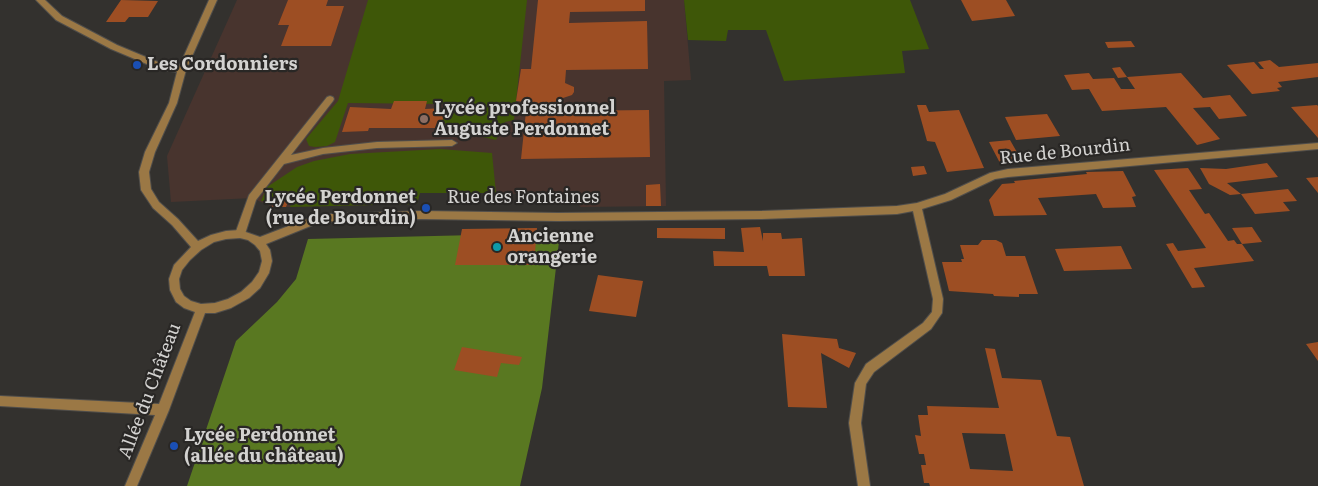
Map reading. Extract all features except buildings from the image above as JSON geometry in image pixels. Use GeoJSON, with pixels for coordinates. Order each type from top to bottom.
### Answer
{"type":"FeatureCollection","features":[{"type":"Feature","properties":{"kind":"street"},"geometry":{"type":"LineString","coordinates":[[40,0],[59,18],[114,47],[164,68],[182,70]]}},
{"type":"Feature","properties":{"kind":"street"},"geometry":{"type":"LineString","coordinates":[[197,247],[175,222],[156,205],[146,190],[144,182],[147,161],[173,103],[182,70],[213,0]]}},
{"type":"Feature","properties":{"kind":"street"},"geometry":{"type":"LineString","coordinates":[[240,234],[252,198],[330,99]]}},
{"type":"Feature","properties":{"kind":"street"},"geometry":{"type":"LineString","coordinates":[[280,161],[323,151],[377,145],[452,143]]}},
{"type":"Feature","properties":{"kind":"street","name":"Rue de Bourdin"},"geometry":{"type":"LineString","coordinates":[[762,215],[897,210],[917,207],[948,197],[993,176],[1008,173],[1318,146]]}},
{"type":"Feature","properties":{"kind":"street"},"geometry":{"type":"LineString","coordinates":[[864,486],[855,423],[861,383],[870,368],[927,326],[937,313],[938,299],[917,207]]}},
{"type":"Feature","properties":{"kind":"street","name":"Rue des Fontaines"},"geometry":{"type":"LineString","coordinates":[[259,242],[312,221],[330,218],[421,215],[558,217],[762,215]]}},
{"type":"Feature","properties":{"kind":"street"},"geometry":{"type":"LineString","coordinates":[[240,234],[251,237],[259,242],[265,250],[267,261],[264,273],[256,285],[245,295],[231,303],[215,308],[201,309],[188,306],[174,290],[174,279],[178,268],[186,256],[211,239],[240,234]]}},
{"type":"Feature","properties":{"kind":"street","name":"Allée du Château"},"geometry":{"type":"LineString","coordinates":[[132,486],[201,309]]}},
{"type":"Feature","properties":{"kind":"street"},"geometry":{"type":"LineString","coordinates":[[0,401],[163,410]]}},
{"type":"Feature","properties":{"kind":"shaded area","name":"Lycée professionnel Auguste Perdonnet"},"geometry":{"type":"Polygon","coordinates":[[[237,0],[684,0],[691,80],[664,81],[666,206],[581,207],[568,196],[496,193],[420,193],[417,204],[272,207],[252,198],[171,202],[167,156],[237,0]]]}},
{"type":"Feature","properties":{"kind":"green space"},"geometry":{"type":"Polygon","coordinates":[[[368,0],[527,0],[514,120],[505,122],[496,140],[441,128],[444,104],[348,103],[335,142],[327,146],[309,146],[306,139],[338,101],[368,0]]]}},
{"type":"Feature","properties":{"kind":"green space"},"geometry":{"type":"Polygon","coordinates":[[[684,0],[910,0],[929,49],[902,51],[905,73],[784,81],[766,30],[728,30],[726,41],[688,40],[684,0]]]}},
{"type":"Feature","properties":{"kind":"green space"},"geometry":{"type":"Polygon","coordinates":[[[440,149],[492,153],[496,193],[420,193],[417,204],[290,207],[295,192],[276,192],[270,202],[261,201],[267,187],[297,167],[314,161],[350,154],[440,149]]]}},
{"type":"Feature","properties":{"kind":"green space"},"geometry":{"type":"Polygon","coordinates":[[[560,233],[542,388],[520,486],[187,486],[236,341],[277,302],[296,279],[308,239],[560,233]]]}},
{"type":"Feature","properties":{"kind":"place","name":"Les Cordonniers"},"geometry":{"type":"Point","coordinates":[137,65]}},
{"type":"Feature","properties":{"kind":"place","name":"Lycée professionnel Auguste Perdonnet"},"geometry":{"type":"Point","coordinates":[424,119]}},
{"type":"Feature","properties":{"kind":"place","name":"Lycée Perdonnet (rue de Bourdin)"},"geometry":{"type":"Point","coordinates":[426,208]}},
{"type":"Feature","properties":{"kind":"place","name":"Ancienne orangerie"},"geometry":{"type":"Point","coordinates":[497,247]}},
{"type":"Feature","properties":{"kind":"place","name":"Lycée Perdonnet (allée du château)"},"geometry":{"type":"Point","coordinates":[174,446]}}]}
